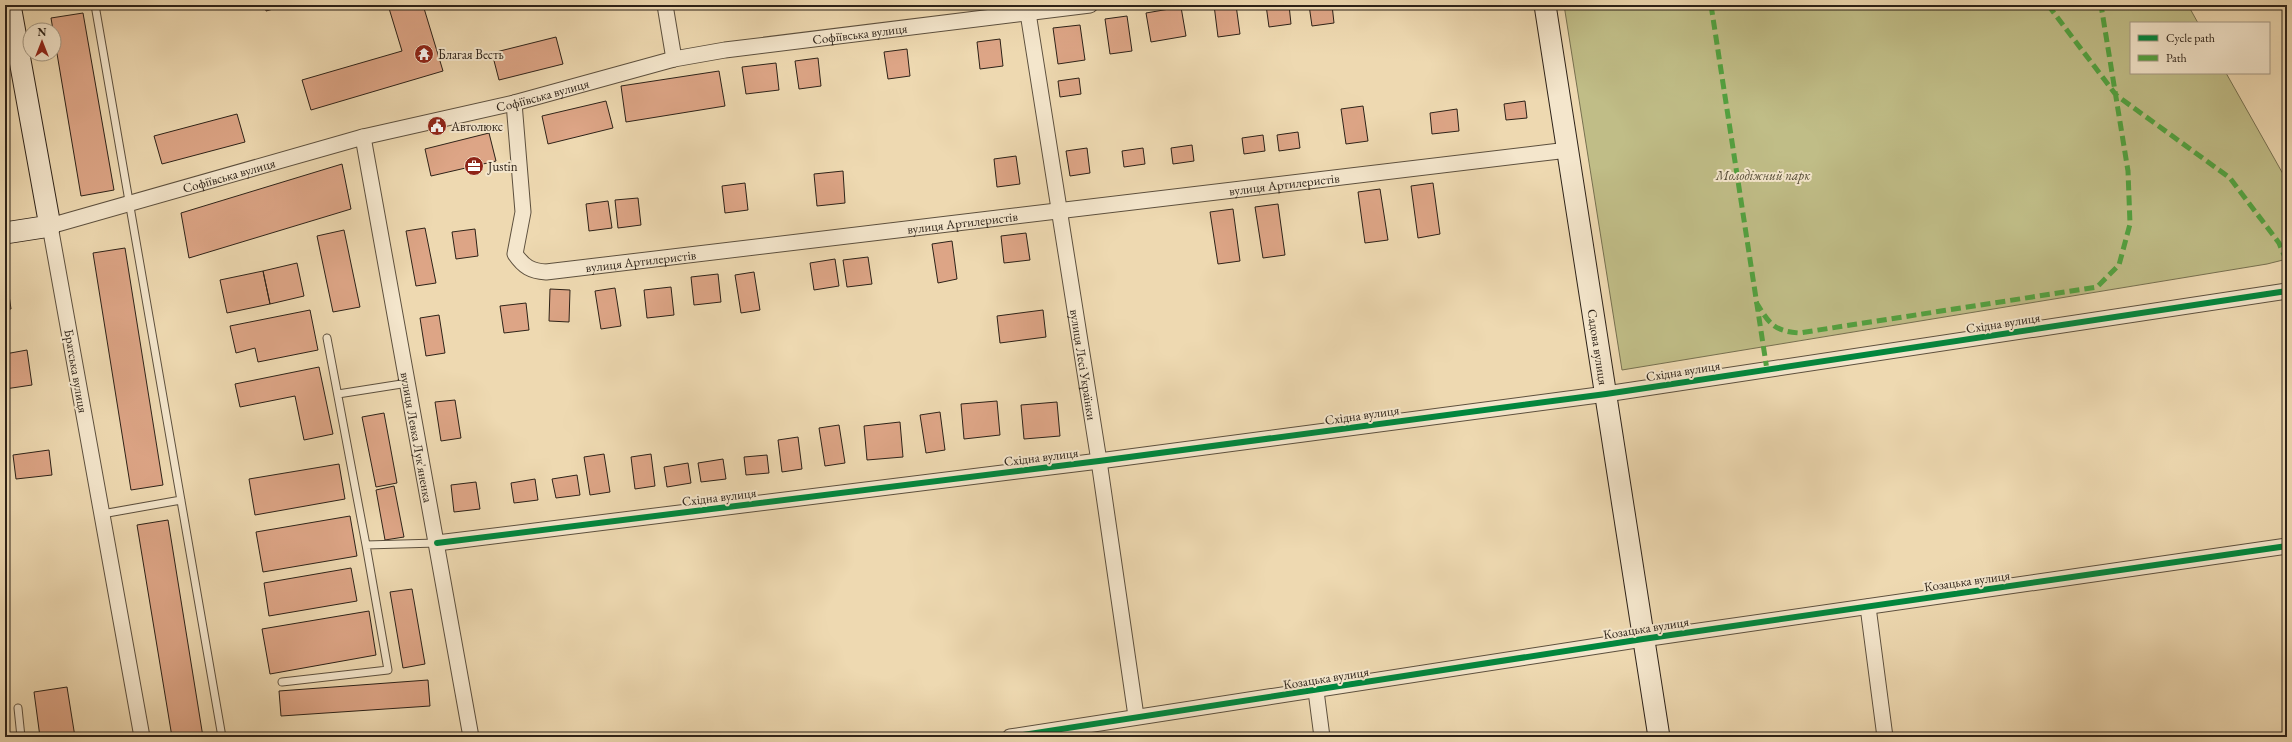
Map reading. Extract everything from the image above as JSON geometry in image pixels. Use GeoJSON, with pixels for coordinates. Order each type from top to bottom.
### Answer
{"type":"FeatureCollection","features":[{"type":"Feature","properties":{"kind":"street"},"geometry":{"type":"LineString","coordinates":[[665,5],[674,59]]}},
{"type":"Feature","properties":{"kind":"street","name":"Софіївська вулиця"},"geometry":{"type":"LineString","coordinates":[[5,233],[50,226],[363,137],[514,103],[674,59],[725,50],[1090,5]]}},
{"type":"Feature","properties":{"kind":"street","name":"Садова вулиця"},"geometry":{"type":"LineString","coordinates":[[1545,5],[1659,737]]}},
{"type":"Feature","properties":{"kind":"street","name":"Братська вулиця"},"geometry":{"type":"LineString","coordinates":[[13,6],[50,226],[142,737]]}},
{"type":"Feature","properties":{"kind":"street","name":"вулиця Лесі Українки"},"geometry":{"type":"LineString","coordinates":[[1028,13],[1058,212],[1099,461],[1136,716]]}},
{"type":"Feature","properties":{"kind":"street","name":"вулиця Артилеристів"},"geometry":{"type":"LineString","coordinates":[[514,103],[523,212],[515,254],[522,264],[531,271],[546,272],[1568,150]]}},
{"type":"Feature","properties":{"kind":"street","name":"вулиця Левка Лук'яненка"},"geometry":{"type":"LineString","coordinates":[[363,137],[471,737]]}},
{"type":"Feature","properties":{"kind":"street","name":"Східна вулиця"},"geometry":{"type":"LineString","coordinates":[[437,542],[1099,461],[1606,394],[2287,291]]}},
{"type":"Feature","properties":{"kind":"street","name":"Козацька вулиця"},"geometry":{"type":"LineString","coordinates":[[1010,737],[1136,716],[1316,691],[1643,639],[2287,546]]}},
{"type":"Feature","properties":{"kind":"street"},"geometry":{"type":"LineString","coordinates":[[1868,607],[1884,737]]}},
{"type":"Feature","properties":{"kind":"street"},"geometry":{"type":"LineString","coordinates":[[1316,691],[1322,737]]}},
{"type":"Feature","properties":{"kind":"lane"},"geometry":{"type":"LineString","coordinates":[[95,5],[131,204],[222,737]]}},
{"type":"Feature","properties":{"kind":"lane"},"geometry":{"type":"LineString","coordinates":[[282,682],[388,670],[327,338]]}},
{"type":"Feature","properties":{"kind":"lane"},"geometry":{"type":"LineString","coordinates":[[338,394],[408,383]]}},
{"type":"Feature","properties":{"kind":"lane"},"geometry":{"type":"LineString","coordinates":[[102,514],[181,500]]}},
{"type":"Feature","properties":{"kind":"lane"},"geometry":{"type":"LineString","coordinates":[[366,545],[437,542]]}},
{"type":"Feature","properties":{"kind":"lane"},"geometry":{"type":"LineString","coordinates":[[18,708],[21,737]]}},
{"type":"Feature","properties":{"kind":"green space","name":"Молодіжний парк"},"geometry":{"type":"Polygon","coordinates":[[[1564,5],[2188,5],[2197,22],[2130,22],[2130,74],[2227,74],[2287,181],[2287,259],[2267,264],[1622,370],[1564,5]]]}},
{"type":"Feature","properties":{"kind":"building"},"geometry":{"type":"Polygon","coordinates":[[[265,5],[288,5],[266,11],[265,5]]]}},
{"type":"Feature","properties":{"kind":"building"},"geometry":{"type":"Polygon","coordinates":[[[388,5],[423,5],[443,71],[311,110],[302,80],[402,51],[388,5]]]}},
{"type":"Feature","properties":{"kind":"building"},"geometry":{"type":"Polygon","coordinates":[[[1214,5],[1236,5],[1240,34],[1218,37],[1214,5]]]}},
{"type":"Feature","properties":{"kind":"building"},"geometry":{"type":"Polygon","coordinates":[[[1266,5],[1289,5],[1291,24],[1269,27],[1266,5]]]}},
{"type":"Feature","properties":{"kind":"building"},"geometry":{"type":"Polygon","coordinates":[[[1309,5],[1332,5],[1334,23],[1312,26],[1309,5]]]}},
{"type":"Feature","properties":{"kind":"building"},"geometry":{"type":"Polygon","coordinates":[[[1343,5],[1369,5],[1343,8],[1343,5]]]}},
{"type":"Feature","properties":{"kind":"building"},"geometry":{"type":"Polygon","coordinates":[[[1181,7],[1186,36],[1151,42],[1146,13],[1181,7]]]}},
{"type":"Feature","properties":{"kind":"building"},"geometry":{"type":"Polygon","coordinates":[[[83,13],[114,190],[81,196],[58,62],[62,62],[62,22],[52,22],[51,18],[83,13]]]}},
{"type":"Feature","properties":{"kind":"building"},"geometry":{"type":"Polygon","coordinates":[[[1127,16],[1132,51],[1110,54],[1105,19],[1127,16]]]}},
{"type":"Feature","properties":{"kind":"building"},"geometry":{"type":"Polygon","coordinates":[[[1080,25],[1085,60],[1058,64],[1053,28],[1080,25]]]}},
{"type":"Feature","properties":{"kind":"building"},"geometry":{"type":"Polygon","coordinates":[[[556,37],[563,64],[499,80],[492,53],[556,37]]]}},
{"type":"Feature","properties":{"kind":"building"},"geometry":{"type":"Polygon","coordinates":[[[1000,39],[1003,66],[980,69],[977,42],[1000,39]]]}},
{"type":"Feature","properties":{"kind":"building"},"geometry":{"type":"Polygon","coordinates":[[[907,49],[910,76],[888,79],[884,52],[907,49]]]}},
{"type":"Feature","properties":{"kind":"building"},"geometry":{"type":"Polygon","coordinates":[[[818,58],[821,86],[799,89],[795,61],[818,58]]]}},
{"type":"Feature","properties":{"kind":"building"},"geometry":{"type":"Polygon","coordinates":[[[776,63],[779,90],[746,94],[742,67],[776,63]]]}},
{"type":"Feature","properties":{"kind":"building"},"geometry":{"type":"Polygon","coordinates":[[[719,71],[725,106],[626,122],[621,86],[719,71]]]}},
{"type":"Feature","properties":{"kind":"building"},"geometry":{"type":"Polygon","coordinates":[[[1079,78],[1081,94],[1060,97],[1058,81],[1079,78]]]}},
{"type":"Feature","properties":{"kind":"building"},"geometry":{"type":"Polygon","coordinates":[[[606,101],[613,128],[548,144],[542,116],[606,101]]]}},
{"type":"Feature","properties":{"kind":"building"},"geometry":{"type":"Polygon","coordinates":[[[1525,101],[1527,118],[1506,120],[1504,104],[1525,101]]]}},
{"type":"Feature","properties":{"kind":"building"},"geometry":{"type":"Polygon","coordinates":[[[1363,106],[1368,141],[1346,144],[1341,109],[1363,106]]]}},
{"type":"Feature","properties":{"kind":"building"},"geometry":{"type":"Polygon","coordinates":[[[1457,109],[1459,131],[1432,134],[1430,113],[1457,109]]]}},
{"type":"Feature","properties":{"kind":"building"},"geometry":{"type":"Polygon","coordinates":[[[237,114],[245,142],[162,164],[154,136],[237,114]]]}},
{"type":"Feature","properties":{"kind":"building"},"geometry":{"type":"Polygon","coordinates":[[[1298,132],[1300,148],[1279,151],[1277,135],[1298,132]]]}},
{"type":"Feature","properties":{"kind":"building"},"geometry":{"type":"Polygon","coordinates":[[[489,133],[496,161],[431,176],[425,149],[489,133]]]}},
{"type":"Feature","properties":{"kind":"building"},"geometry":{"type":"Polygon","coordinates":[[[1263,135],[1265,151],[1244,154],[1242,138],[1263,135]]]}},
{"type":"Feature","properties":{"kind":"building"},"geometry":{"type":"Polygon","coordinates":[[[1192,145],[1194,161],[1173,164],[1171,148],[1192,145]]]}},
{"type":"Feature","properties":{"kind":"building"},"geometry":{"type":"Polygon","coordinates":[[[1087,148],[1090,173],[1070,176],[1066,151],[1087,148]]]}},
{"type":"Feature","properties":{"kind":"building"},"geometry":{"type":"Polygon","coordinates":[[[1143,148],[1145,164],[1124,167],[1122,151],[1143,148]]]}},
{"type":"Feature","properties":{"kind":"building"},"geometry":{"type":"Polygon","coordinates":[[[1016,156],[1020,184],[997,187],[994,159],[1016,156]]]}},
{"type":"Feature","properties":{"kind":"building"},"geometry":{"type":"Polygon","coordinates":[[[342,164],[351,209],[189,258],[181,213],[342,164]]]}},
{"type":"Feature","properties":{"kind":"building"},"geometry":{"type":"Polygon","coordinates":[[[843,171],[845,203],[817,206],[814,174],[843,171]]]}},
{"type":"Feature","properties":{"kind":"building"},"geometry":{"type":"Polygon","coordinates":[[[745,183],[748,210],[725,213],[722,186],[745,183]]]}},
{"type":"Feature","properties":{"kind":"building"},"geometry":{"type":"Polygon","coordinates":[[[1433,183],[1440,234],[1418,238],[1411,186],[1433,183]]]}},
{"type":"Feature","properties":{"kind":"building"},"geometry":{"type":"Polygon","coordinates":[[[1380,189],[1388,240],[1365,243],[1358,192],[1380,189]]]}},
{"type":"Feature","properties":{"kind":"building"},"geometry":{"type":"Polygon","coordinates":[[[638,198],[641,225],[618,228],[615,200],[638,198]]]}},
{"type":"Feature","properties":{"kind":"building"},"geometry":{"type":"Polygon","coordinates":[[[608,201],[612,228],[589,231],[586,204],[608,201]]]}},
{"type":"Feature","properties":{"kind":"building"},"geometry":{"type":"Polygon","coordinates":[[[1278,204],[1285,255],[1263,258],[1255,207],[1278,204]]]}},
{"type":"Feature","properties":{"kind":"building"},"geometry":{"type":"Polygon","coordinates":[[[1233,209],[1240,261],[1218,264],[1210,212],[1233,209]]]}},
{"type":"Feature","properties":{"kind":"building"},"geometry":{"type":"Polygon","coordinates":[[[425,228],[436,283],[416,286],[406,231],[425,228]]]}},
{"type":"Feature","properties":{"kind":"building"},"geometry":{"type":"Polygon","coordinates":[[[475,229],[478,256],[456,259],[452,232],[475,229]]]}},
{"type":"Feature","properties":{"kind":"building"},"geometry":{"type":"Polygon","coordinates":[[[344,230],[360,307],[333,312],[317,236],[344,230]]]}},
{"type":"Feature","properties":{"kind":"building"},"geometry":{"type":"Polygon","coordinates":[[[1026,233],[1030,260],[1004,263],[1001,236],[1026,233]]]}},
{"type":"Feature","properties":{"kind":"building"},"geometry":{"type":"Polygon","coordinates":[[[952,241],[957,279],[938,283],[932,244],[952,241]]]}},
{"type":"Feature","properties":{"kind":"building"},"geometry":{"type":"Polygon","coordinates":[[[125,248],[163,485],[131,490],[93,253],[125,248]]]}},
{"type":"Feature","properties":{"kind":"building"},"geometry":{"type":"Polygon","coordinates":[[[868,257],[872,284],[847,287],[843,260],[868,257]]]}},
{"type":"Feature","properties":{"kind":"building"},"geometry":{"type":"Polygon","coordinates":[[[835,259],[839,286],[814,290],[810,263],[835,259]]]}},
{"type":"Feature","properties":{"kind":"building"},"geometry":{"type":"Polygon","coordinates":[[[297,263],[304,296],[270,304],[263,271],[297,263]]]}},
{"type":"Feature","properties":{"kind":"building"},"geometry":{"type":"Polygon","coordinates":[[[263,271],[270,304],[227,313],[220,280],[263,271]]]}},
{"type":"Feature","properties":{"kind":"building"},"geometry":{"type":"Polygon","coordinates":[[[754,272],[760,310],[741,313],[735,275],[754,272]]]}},
{"type":"Feature","properties":{"kind":"building"},"geometry":{"type":"Polygon","coordinates":[[[6,274],[11,309],[5,309],[6,274]]]}},
{"type":"Feature","properties":{"kind":"building"},"geometry":{"type":"Polygon","coordinates":[[[718,274],[721,302],[694,305],[691,277],[718,274]]]}},
{"type":"Feature","properties":{"kind":"building"},"geometry":{"type":"Polygon","coordinates":[[[671,287],[674,315],[647,318],[644,290],[671,287]]]}},
{"type":"Feature","properties":{"kind":"building"},"geometry":{"type":"Polygon","coordinates":[[[615,288],[621,326],[601,329],[595,291],[615,288]]]}},
{"type":"Feature","properties":{"kind":"building"},"geometry":{"type":"Polygon","coordinates":[[[550,289],[570,290],[569,322],[549,321],[550,289]]]}},
{"type":"Feature","properties":{"kind":"building"},"geometry":{"type":"Polygon","coordinates":[[[526,303],[529,330],[504,333],[500,306],[526,303]]]}},
{"type":"Feature","properties":{"kind":"building"},"geometry":{"type":"Polygon","coordinates":[[[310,310],[318,350],[258,362],[255,348],[236,353],[230,326],[310,310]]]}},
{"type":"Feature","properties":{"kind":"building"},"geometry":{"type":"Polygon","coordinates":[[[1043,310],[1046,337],[1000,343],[997,316],[1043,310]]]}},
{"type":"Feature","properties":{"kind":"building"},"geometry":{"type":"Polygon","coordinates":[[[439,315],[445,353],[426,356],[420,318],[439,315]]]}},
{"type":"Feature","properties":{"kind":"building"},"geometry":{"type":"Polygon","coordinates":[[[27,350],[32,385],[5,389],[5,354],[27,350]]]}},
{"type":"Feature","properties":{"kind":"building"},"geometry":{"type":"Polygon","coordinates":[[[319,367],[333,434],[304,440],[295,396],[240,407],[235,384],[319,367]]]}},
{"type":"Feature","properties":{"kind":"building"},"geometry":{"type":"Polygon","coordinates":[[[455,400],[461,438],[441,441],[435,402],[455,400]]]}},
{"type":"Feature","properties":{"kind":"building"},"geometry":{"type":"Polygon","coordinates":[[[997,401],[1000,435],[964,439],[961,404],[997,401]]]}},
{"type":"Feature","properties":{"kind":"building"},"geometry":{"type":"Polygon","coordinates":[[[1057,402],[1060,436],[1024,439],[1021,405],[1057,402]]]}},
{"type":"Feature","properties":{"kind":"building"},"geometry":{"type":"Polygon","coordinates":[[[940,412],[945,450],[926,453],[920,415],[940,412]]]}},
{"type":"Feature","properties":{"kind":"building"},"geometry":{"type":"Polygon","coordinates":[[[384,413],[397,483],[376,487],[362,417],[384,413]]]}},
{"type":"Feature","properties":{"kind":"building"},"geometry":{"type":"Polygon","coordinates":[[[900,422],[903,457],[867,460],[864,426],[900,422]]]}},
{"type":"Feature","properties":{"kind":"building"},"geometry":{"type":"Polygon","coordinates":[[[839,425],[845,463],[825,466],[819,428],[839,425]]]}},
{"type":"Feature","properties":{"kind":"building"},"geometry":{"type":"Polygon","coordinates":[[[798,437],[802,469],[782,472],[778,440],[798,437]]]}},
{"type":"Feature","properties":{"kind":"building"},"geometry":{"type":"Polygon","coordinates":[[[49,450],[52,475],[16,479],[13,455],[49,450]]]}},
{"type":"Feature","properties":{"kind":"building"},"geometry":{"type":"Polygon","coordinates":[[[604,454],[610,492],[590,495],[584,457],[604,454]]]}},
{"type":"Feature","properties":{"kind":"building"},"geometry":{"type":"Polygon","coordinates":[[[651,454],[655,486],[635,489],[631,457],[651,454]]]}},
{"type":"Feature","properties":{"kind":"building"},"geometry":{"type":"Polygon","coordinates":[[[767,455],[769,473],[746,475],[744,457],[767,455]]]}},
{"type":"Feature","properties":{"kind":"building"},"geometry":{"type":"Polygon","coordinates":[[[723,459],[726,479],[701,482],[698,463],[723,459]]]}},
{"type":"Feature","properties":{"kind":"building"},"geometry":{"type":"Polygon","coordinates":[[[688,463],[691,483],[667,487],[664,467],[688,463]]]}},
{"type":"Feature","properties":{"kind":"building"},"geometry":{"type":"Polygon","coordinates":[[[339,464],[345,499],[255,515],[249,479],[339,464]]]}},
{"type":"Feature","properties":{"kind":"building"},"geometry":{"type":"Polygon","coordinates":[[[577,475],[580,495],[556,498],[552,479],[577,475]]]}},
{"type":"Feature","properties":{"kind":"building"},"geometry":{"type":"Polygon","coordinates":[[[535,479],[538,500],[514,503],[511,483],[535,479]]]}},
{"type":"Feature","properties":{"kind":"building"},"geometry":{"type":"Polygon","coordinates":[[[476,482],[480,509],[454,512],[451,485],[476,482]]]}},
{"type":"Feature","properties":{"kind":"building"},"geometry":{"type":"Polygon","coordinates":[[[394,486],[404,537],[385,540],[376,490],[394,486]]]}},
{"type":"Feature","properties":{"kind":"building"},"geometry":{"type":"Polygon","coordinates":[[[350,516],[357,556],[263,572],[256,532],[350,516]]]}},
{"type":"Feature","properties":{"kind":"building"},"geometry":{"type":"Polygon","coordinates":[[[168,520],[203,737],[172,737],[137,525],[168,520]]]}},
{"type":"Feature","properties":{"kind":"building"},"geometry":{"type":"Polygon","coordinates":[[[351,568],[357,601],[269,616],[264,583],[351,568]]]}},
{"type":"Feature","properties":{"kind":"building"},"geometry":{"type":"Polygon","coordinates":[[[412,589],[425,664],[403,668],[390,592],[412,589]]]}},
{"type":"Feature","properties":{"kind":"building"},"geometry":{"type":"Polygon","coordinates":[[[369,611],[376,655],[270,674],[262,629],[369,611]]]}},
{"type":"Feature","properties":{"kind":"building"},"geometry":{"type":"Polygon","coordinates":[[[428,680],[430,706],[281,716],[279,691],[428,680]]]}},
{"type":"Feature","properties":{"kind":"building"},"geometry":{"type":"Polygon","coordinates":[[[67,687],[75,737],[40,737],[34,692],[67,687]]]}},
{"type":"Feature","properties":{"kind":"marked path"},"geometry":{"type":"LineString","coordinates":[[1711,5],[1767,370]]}},
{"type":"Feature","properties":{"kind":"marked path"},"geometry":{"type":"LineString","coordinates":[[2048,5],[2116,95],[2230,178],[2279,243],[2287,262]]}},
{"type":"Feature","properties":{"kind":"marked path"},"geometry":{"type":"LineString","coordinates":[[1756,302],[1768,321],[1777,328],[1799,333],[2097,287],[2119,265],[2130,224],[2128,171],[2101,5]]}},
{"type":"Feature","properties":{"kind":"cycle path"},"geometry":{"type":"LineString","coordinates":[[437,543],[1099,461],[1606,394],[2287,291]]}},
{"type":"Feature","properties":{"kind":"cycle path"},"geometry":{"type":"LineString","coordinates":[[1010,737],[1643,639],[2287,546]]}},
{"type":"Feature","properties":{"kind":"place","name":"Благая Весть"},"geometry":{"type":"Point","coordinates":[424,54]}},
{"type":"Feature","properties":{"kind":"place","name":"Автолюкс"},"geometry":{"type":"Point","coordinates":[437,126]}},
{"type":"Feature","properties":{"kind":"place","name":"Justin"},"geometry":{"type":"Point","coordinates":[474,166]}}]}
